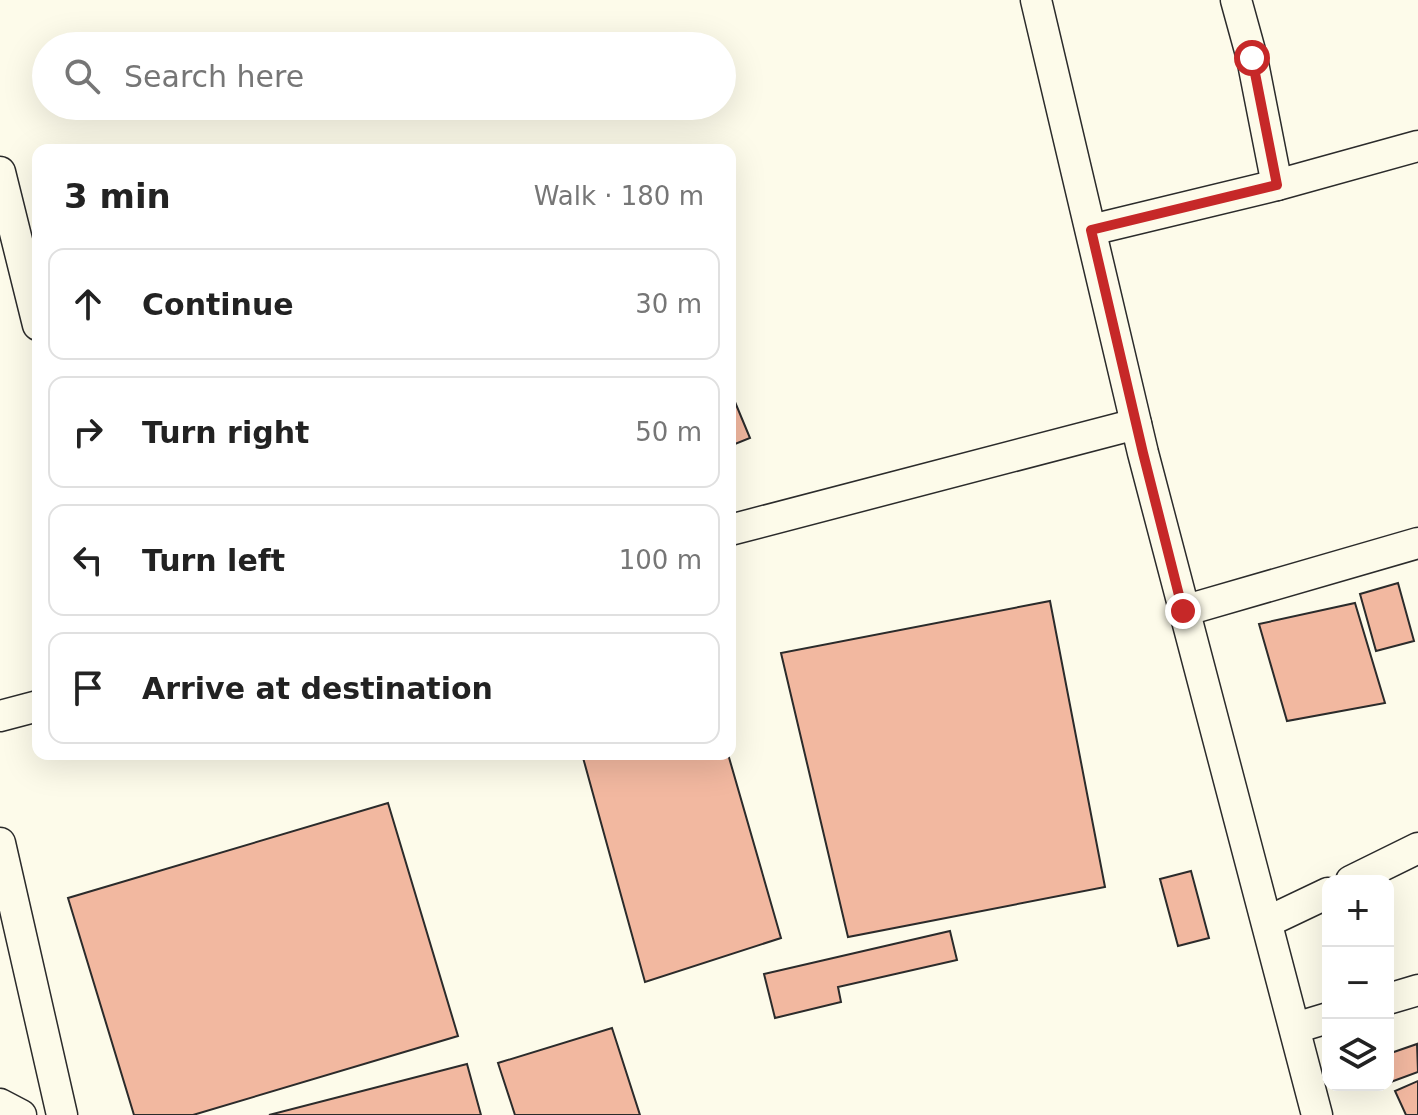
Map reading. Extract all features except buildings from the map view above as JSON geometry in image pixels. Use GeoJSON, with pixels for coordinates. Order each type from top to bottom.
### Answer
{"type":"FeatureCollection","features":[{"type":"Feature","properties":{"kind":"street"},"geometry":{"type":"LineString","coordinates":[[1036,0],[1183,611],[1317,1115]]}},
{"type":"Feature","properties":{"kind":"street"},"geometry":{"type":"LineString","coordinates":[[1236,0],[1252,58],[1277,185]]}},
{"type":"Feature","properties":{"kind":"street"},"geometry":{"type":"LineString","coordinates":[[1091,230],[1277,185],[1418,146]]}},
{"type":"Feature","properties":{"kind":"street"},"geometry":{"type":"LineString","coordinates":[[0,172],[32,301]]}},
{"type":"Feature","properties":{"kind":"street"},"geometry":{"type":"LineString","coordinates":[[736,528],[1136,424]]}},
{"type":"Feature","properties":{"kind":"street"},"geometry":{"type":"LineString","coordinates":[[1183,611],[1418,543]]}},
{"type":"Feature","properties":{"kind":"street"},"geometry":{"type":"LineString","coordinates":[[0,716],[32,708]]}},
{"type":"Feature","properties":{"kind":"street"},"geometry":{"type":"LineString","coordinates":[[0,843],[62,1115]]}},
{"type":"Feature","properties":{"kind":"street"},"geometry":{"type":"LineString","coordinates":[[1363,875],[1418,848]]}},
{"type":"Feature","properties":{"kind":"street"},"geometry":{"type":"LineString","coordinates":[[1267,922],[1322,896]]}},
{"type":"Feature","properties":{"kind":"street"},"geometry":{"type":"LineString","coordinates":[[1394,997],[1418,990]]}},
{"type":"Feature","properties":{"kind":"street"},"geometry":{"type":"LineString","coordinates":[[1295,1028],[1325,1019]]}},
{"type":"Feature","properties":{"kind":"street"},"geometry":{"type":"LineString","coordinates":[[0,1104],[21,1115]]}},
{"type":"Feature","properties":{"kind":"route"},"geometry":{"type":"LineString","coordinates":[[1183,611],[1091,230],[1277,185],[1252,58]]}}]}
